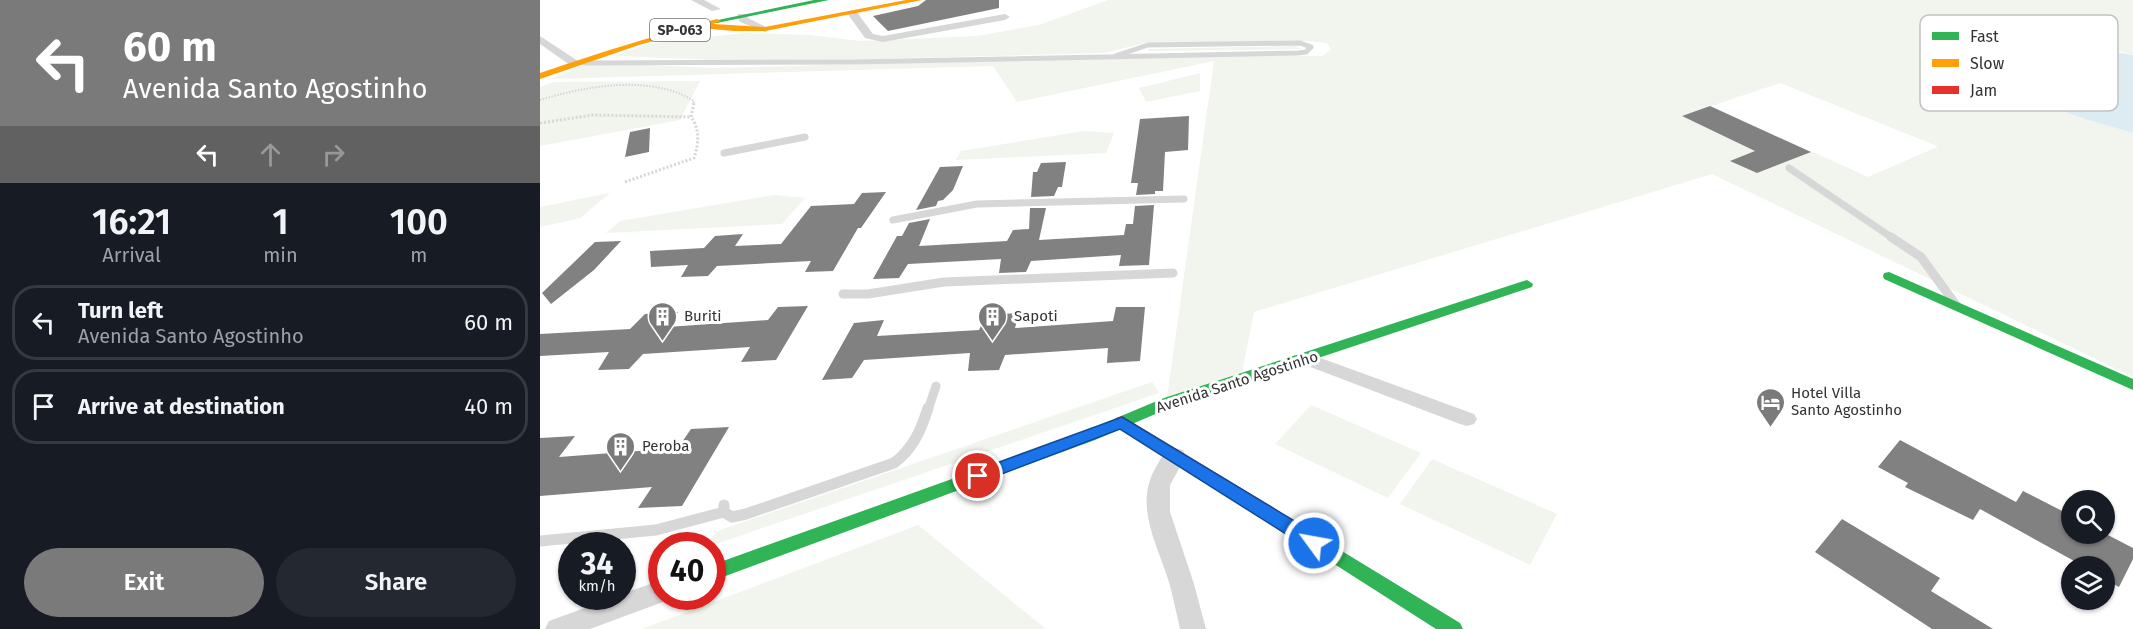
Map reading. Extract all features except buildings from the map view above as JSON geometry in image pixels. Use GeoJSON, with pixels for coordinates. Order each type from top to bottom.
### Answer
{"type":"FeatureCollection","features":[{"type":"Feature","properties":{"kind":"street"},"geometry":{"type":"LineString","coordinates":[[696,0],[716,9]]}},
{"type":"Feature","properties":{"kind":"street","name":"SP-063"},"geometry":{"type":"LineString","coordinates":[[540,76],[573,63],[697,26],[825,0]]}},
{"type":"Feature","properties":{"kind":"street"},"geometry":{"type":"LineString","coordinates":[[697,26],[765,29],[918,0]]}},
{"type":"Feature","properties":{"kind":"street"},"geometry":{"type":"LineString","coordinates":[[852,13],[869,36],[883,39],[1005,17]]}},
{"type":"Feature","properties":{"kind":"street"},"geometry":{"type":"LineString","coordinates":[[742,16],[744,20],[765,29]]}},
{"type":"Feature","properties":{"kind":"street"},"geometry":{"type":"LineString","coordinates":[[540,39],[573,63]]}},
{"type":"Feature","properties":{"kind":"street"},"geometry":{"type":"LineString","coordinates":[[1889,276],[2133,385]]}},
{"type":"Feature","properties":{"kind":"street","name":"Avenida Santo Agostinho"},"geometry":{"type":"LineString","coordinates":[[726,568],[1122,422],[1169,402],[1527,284]]}},
{"type":"Feature","properties":{"kind":"street"},"geometry":{"type":"LineString","coordinates":[[1306,358],[1467,419]]}},
{"type":"Feature","properties":{"kind":"street"},"geometry":{"type":"LineString","coordinates":[[1122,422],[1453,629]]}},
{"type":"Feature","properties":{"kind":"street"},"geometry":{"type":"LineString","coordinates":[[1175,456],[1163,470],[1156,514],[1178,572],[1193,629]]}},
{"type":"Feature","properties":{"kind":"street"},"geometry":{"type":"LineString","coordinates":[[558,629],[648,596]]}},
{"type":"Feature","properties":{"kind":"lane"},"geometry":{"type":"LineString","coordinates":[[573,63],[752,65],[1298,53],[1306,52],[1311,47],[1300,43],[1148,45],[1115,56]]}},
{"type":"Feature","properties":{"kind":"lane"},"geometry":{"type":"LineString","coordinates":[[724,153],[805,137]]}},
{"type":"Feature","properties":{"kind":"lane"},"geometry":{"type":"LineString","coordinates":[[1789,168],[1922,257],[1957,307]]}},
{"type":"Feature","properties":{"kind":"lane"},"geometry":{"type":"LineString","coordinates":[[893,220],[977,204],[1184,200]]}},
{"type":"Feature","properties":{"kind":"lane"},"geometry":{"type":"LineString","coordinates":[[843,294],[868,294],[944,282],[1173,273]]}},
{"type":"Feature","properties":{"kind":"lane"},"geometry":{"type":"LineString","coordinates":[[540,541],[633,534],[689,524],[724,508],[732,517],[746,514],[894,463],[902,458],[915,442],[936,386]]}},
{"type":"Feature","properties":{"kind":"path"},"geometry":{"type":"LineString","coordinates":[[540,100],[596,86],[635,85],[671,91],[694,101],[691,117],[697,125],[694,158],[625,182]]}},
{"type":"Feature","properties":{"kind":"path"},"geometry":{"type":"LineString","coordinates":[[540,123],[593,115],[691,117]]}},
{"type":"Feature","properties":{"kind":"shaded area"},"geometry":{"type":"Polygon","coordinates":[[[1108,0],[2133,0],[2133,55],[2118,51],[2118,15],[1920,15],[1920,111],[2064,111],[2133,133],[2133,377],[1712,174],[1254,312],[1242,372],[1167,398],[1214,61],[1017,102],[993,66],[550,79],[579,67],[599,63],[712,68],[1219,55],[1322,56],[1331,50],[1327,43],[1309,41],[1145,43],[1104,53],[764,62],[615,56],[647,44],[743,33],[809,35],[861,41],[977,36],[1039,25],[1108,0]],[[1780,83],[1711,106],[1868,177],[1937,146],[1780,83]],[[1710,106],[1682,116],[1782,163],[1810,151],[1710,106]]]}},
{"type":"Feature","properties":{"kind":"shaded area"},"geometry":{"type":"Polygon","coordinates":[[[1296,46],[1301,49],[1150,51],[1146,49],[1296,46]]]}},
{"type":"Feature","properties":{"kind":"shaded area"},"geometry":{"type":"Polygon","coordinates":[[[2118,52],[2133,55],[2133,133],[2064,111],[2118,111],[2118,52]]]}},
{"type":"Feature","properties":{"kind":"shaded area"},"geometry":{"type":"Polygon","coordinates":[[[1200,73],[1200,91],[1146,102],[1139,88],[1200,73]]]}},
{"type":"Feature","properties":{"kind":"shaded area"},"geometry":{"type":"Polygon","coordinates":[[[700,81],[680,120],[540,146],[540,87],[554,82],[700,81]]]}},
{"type":"Feature","properties":{"kind":"shaded area"},"geometry":{"type":"Polygon","coordinates":[[[1084,131],[1114,133],[1106,153],[956,160],[961,151],[1084,131]]]}},
{"type":"Feature","properties":{"kind":"shaded area"},"geometry":{"type":"Polygon","coordinates":[[[610,193],[580,218],[540,227],[540,207],[610,193]]]}},
{"type":"Feature","properties":{"kind":"shaded area"},"geometry":{"type":"Polygon","coordinates":[[[774,195],[805,198],[782,224],[606,233],[620,221],[774,195]]]}},
{"type":"Feature","properties":{"kind":"shaded area"},"geometry":{"type":"Polygon","coordinates":[[[1152,382],[1159,393],[726,541],[726,532],[718,532],[1152,382]]]}},
{"type":"Feature","properties":{"kind":"shaded area"},"geometry":{"type":"Polygon","coordinates":[[[1311,405],[1421,453],[1388,498],[1275,444],[1311,405]]]}},
{"type":"Feature","properties":{"kind":"shaded area"},"geometry":{"type":"Polygon","coordinates":[[[1432,459],[1557,514],[1530,565],[1400,504],[1432,459]]]}},
{"type":"Feature","properties":{"kind":"shaded area"},"geometry":{"type":"Polygon","coordinates":[[[918,525],[1046,629],[642,629],[692,610],[726,610],[726,597],[918,525]]]}},
{"type":"Feature","properties":{"kind":"traffic: fast"},"geometry":{"type":"LineString","coordinates":[[717,21],[825,0]]}},
{"type":"Feature","properties":{"kind":"traffic: fast"},"geometry":{"type":"LineString","coordinates":[[1889,276],[2133,385]]}},
{"type":"Feature","properties":{"kind":"traffic: fast"},"geometry":{"type":"LineString","coordinates":[[726,568],[1089,436],[1169,402],[1527,284]]}},
{"type":"Feature","properties":{"kind":"traffic: fast"},"geometry":{"type":"LineString","coordinates":[[1268,513],[1453,629]]}},
{"type":"Feature","properties":{"kind":"traffic: slow"},"geometry":{"type":"LineString","coordinates":[[697,25],[734,29],[765,29],[918,0]]}},
{"type":"Feature","properties":{"kind":"traffic: slow"},"geometry":{"type":"LineString","coordinates":[[540,76],[636,43],[717,21]]}},
{"type":"Feature","properties":{"kind":"traffic: jam"},"geometry":{"type":"LineString","coordinates":[[1122,422],[1268,513]]}},
{"type":"Feature","properties":{"kind":"place","name":"Buriti"},"geometry":{"type":"Point","coordinates":[663,342]}},
{"type":"Feature","properties":{"kind":"place","name":"Sapoti"},"geometry":{"type":"Point","coordinates":[993,342]}},
{"type":"Feature","properties":{"kind":"place","name":"Hotel Villa Santo Agostinho"},"geometry":{"type":"Point","coordinates":[1770,428]}},
{"type":"Feature","properties":{"kind":"place","name":"Peroba"},"geometry":{"type":"Point","coordinates":[621,472]}},
{"type":"Feature","properties":{"kind":"route"},"geometry":{"type":"LineString","coordinates":[[978,476],[1122,422],[1314,543]]}}]}
